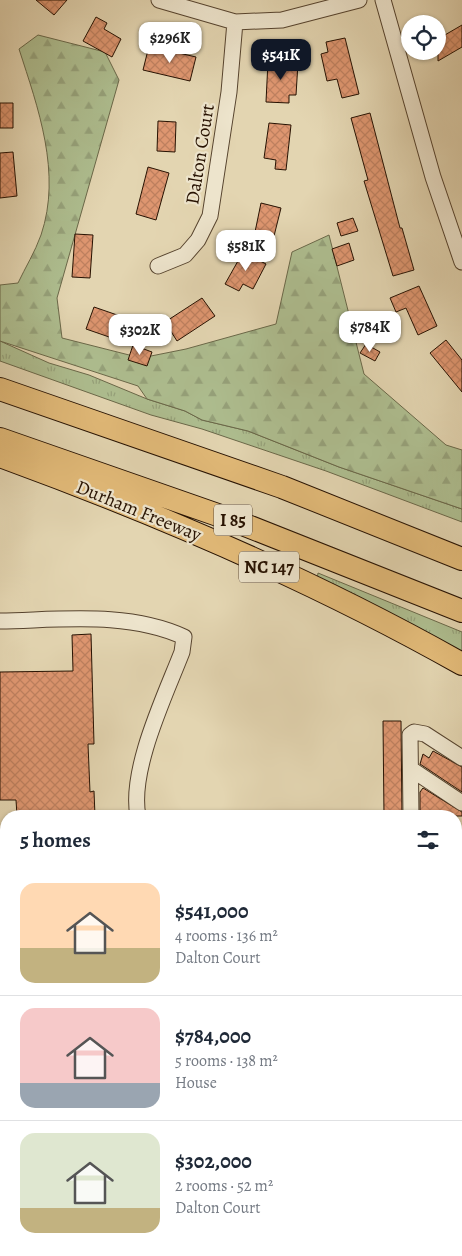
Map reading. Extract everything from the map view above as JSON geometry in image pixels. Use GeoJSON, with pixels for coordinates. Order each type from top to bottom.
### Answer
{"type":"FeatureCollection","features":[{"type":"Feature","properties":{"kind":"highway","name":"I 85"},"geometry":{"type":"LineString","coordinates":[[0,390],[282,487],[462,559]]}},
{"type":"Feature","properties":{"kind":"highway","name":"I 85"},"geometry":{"type":"LineString","coordinates":[[0,439],[235,521],[462,611]]}},
{"type":"Feature","properties":{"kind":"highway","name":"Durham Freeway"},"geometry":{"type":"LineString","coordinates":[[0,456],[104,495],[214,541],[345,602],[462,664]]}},
{"type":"Feature","properties":{"kind":"street"},"geometry":{"type":"LineString","coordinates":[[159,0],[235,22],[282,20],[359,0]]}},
{"type":"Feature","properties":{"kind":"street"},"geometry":{"type":"LineString","coordinates":[[383,0],[433,177],[462,262]]}},
{"type":"Feature","properties":{"kind":"street","name":"Dalton Court"},"geometry":{"type":"LineString","coordinates":[[158,266],[185,255],[204,231],[210,216],[229,92],[235,22]]}},
{"type":"Feature","properties":{"kind":"street"},"geometry":{"type":"LineString","coordinates":[[0,621],[100,620],[162,628],[184,638],[182,652],[138,775],[135,800],[137,810]]}},
{"type":"Feature","properties":{"kind":"street"},"geometry":{"type":"LineString","coordinates":[[411,810],[410,735],[414,732],[425,734],[462,758]]}},
{"type":"Feature","properties":{"kind":"street"},"geometry":{"type":"LineString","coordinates":[[410,769],[462,803]]}},
{"type":"Feature","properties":{"kind":"green space"},"geometry":{"type":"Polygon","coordinates":[[[38,35],[105,52],[119,80],[57,298],[62,338],[141,358],[186,349],[276,324],[292,252],[329,235],[364,374],[446,445],[462,450],[462,509],[339,467],[248,431],[202,420],[185,411],[147,399],[138,386],[0,341],[0,285],[18,283],[39,241],[47,212],[49,188],[45,141],[40,117],[19,49],[38,35]]]}},
{"type":"Feature","properties":{"kind":"green space"},"geometry":{"type":"Polygon","coordinates":[[[0,341],[49,363],[89,375],[147,399],[185,411],[202,420],[248,431],[339,467],[462,509],[462,522],[326,471],[202,429],[151,415],[0,361],[0,341]]]}},
{"type":"Feature","properties":{"kind":"green space"},"geometry":{"type":"Polygon","coordinates":[[[318,573],[462,632],[462,653],[317,580],[318,573]]]}},
{"type":"Feature","properties":{"kind":"building"},"geometry":{"type":"Polygon","coordinates":[[[36,0],[67,0],[54,15],[36,0]]]}},
{"type":"Feature","properties":{"kind":"building"},"geometry":{"type":"Polygon","coordinates":[[[96,17],[107,23],[104,29],[121,39],[112,57],[83,41],[96,17]]]}},
{"type":"Feature","properties":{"kind":"building"},"geometry":{"type":"Polygon","coordinates":[[[462,25],[462,47],[446,56],[446,34],[462,25]]]}},
{"type":"Feature","properties":{"kind":"building"},"geometry":{"type":"Polygon","coordinates":[[[345,38],[359,94],[342,98],[337,79],[327,81],[321,54],[328,52],[326,42],[345,38]]]}},
{"type":"Feature","properties":{"kind":"building"},"geometry":{"type":"Polygon","coordinates":[[[149,46],[196,57],[190,81],[143,70],[149,46]]]}},
{"type":"Feature","properties":{"kind":"building"},"geometry":{"type":"Polygon","coordinates":[[[268,61],[298,63],[296,95],[289,95],[289,103],[266,102],[268,61]]]}},
{"type":"Feature","properties":{"kind":"building"},"geometry":{"type":"Polygon","coordinates":[[[0,103],[13,103],[13,128],[0,128],[0,103]]]}},
{"type":"Feature","properties":{"kind":"building"},"geometry":{"type":"Polygon","coordinates":[[[370,113],[400,228],[402,228],[414,270],[393,276],[364,181],[368,180],[351,118],[370,113]]]}},
{"type":"Feature","properties":{"kind":"building"},"geometry":{"type":"Polygon","coordinates":[[[158,121],[176,122],[175,152],[157,151],[158,121]]]}},
{"type":"Feature","properties":{"kind":"building"},"geometry":{"type":"Polygon","coordinates":[[[269,123],[291,125],[286,170],[275,169],[276,160],[264,158],[269,123]]]}},
{"type":"Feature","properties":{"kind":"building"},"geometry":{"type":"Polygon","coordinates":[[[13,152],[17,196],[0,198],[0,153],[13,152]]]}},
{"type":"Feature","properties":{"kind":"building"},"geometry":{"type":"Polygon","coordinates":[[[148,167],[169,173],[156,220],[136,214],[148,167]]]}},
{"type":"Feature","properties":{"kind":"building"},"geometry":{"type":"Polygon","coordinates":[[[261,203],[281,208],[274,236],[255,232],[261,203]]]}},
{"type":"Feature","properties":{"kind":"building"},"geometry":{"type":"Polygon","coordinates":[[[353,218],[358,231],[341,236],[337,223],[353,218]]]}},
{"type":"Feature","properties":{"kind":"building"},"geometry":{"type":"Polygon","coordinates":[[[75,234],[93,235],[90,278],[72,277],[75,234]]]}},
{"type":"Feature","properties":{"kind":"building"},"geometry":{"type":"Polygon","coordinates":[[[349,243],[354,260],[337,266],[332,249],[349,243]]]}},
{"type":"Feature","properties":{"kind":"building"},"geometry":{"type":"Polygon","coordinates":[[[243,252],[266,264],[253,289],[243,284],[239,291],[225,284],[243,252]]]}},
{"type":"Feature","properties":{"kind":"building"},"geometry":{"type":"Polygon","coordinates":[[[419,286],[437,326],[418,335],[406,308],[396,312],[390,298],[419,286]]]}},
{"type":"Feature","properties":{"kind":"building"},"geometry":{"type":"Polygon","coordinates":[[[202,298],[215,316],[177,341],[165,322],[202,298]]]}},
{"type":"Feature","properties":{"kind":"building"},"geometry":{"type":"Polygon","coordinates":[[[94,307],[123,317],[115,339],[86,329],[94,307]]]}},
{"type":"Feature","properties":{"kind":"building"},"geometry":{"type":"Polygon","coordinates":[[[446,340],[462,360],[462,392],[430,353],[446,340]]]}},
{"type":"Feature","properties":{"kind":"building"},"geometry":{"type":"Polygon","coordinates":[[[366,344],[380,352],[375,361],[360,353],[366,344]]]}},
{"type":"Feature","properties":{"kind":"building"},"geometry":{"type":"Polygon","coordinates":[[[133,345],[152,352],[147,366],[128,360],[133,345]]]}},
{"type":"Feature","properties":{"kind":"building"},"geometry":{"type":"Polygon","coordinates":[[[91,634],[94,744],[88,744],[90,792],[94,791],[95,810],[17,810],[16,800],[0,800],[0,672],[73,671],[72,635],[91,634]]]}},
{"type":"Feature","properties":{"kind":"building"},"geometry":{"type":"Polygon","coordinates":[[[383,721],[401,721],[402,810],[384,810],[383,721]]]}},
{"type":"Feature","properties":{"kind":"building"},"geometry":{"type":"Polygon","coordinates":[[[433,751],[462,767],[462,792],[420,764],[423,754],[429,758],[433,751]]]}},
{"type":"Feature","properties":{"kind":"building"},"geometry":{"type":"Polygon","coordinates":[[[423,788],[459,810],[420,810],[420,792],[423,788]]]}}]}
